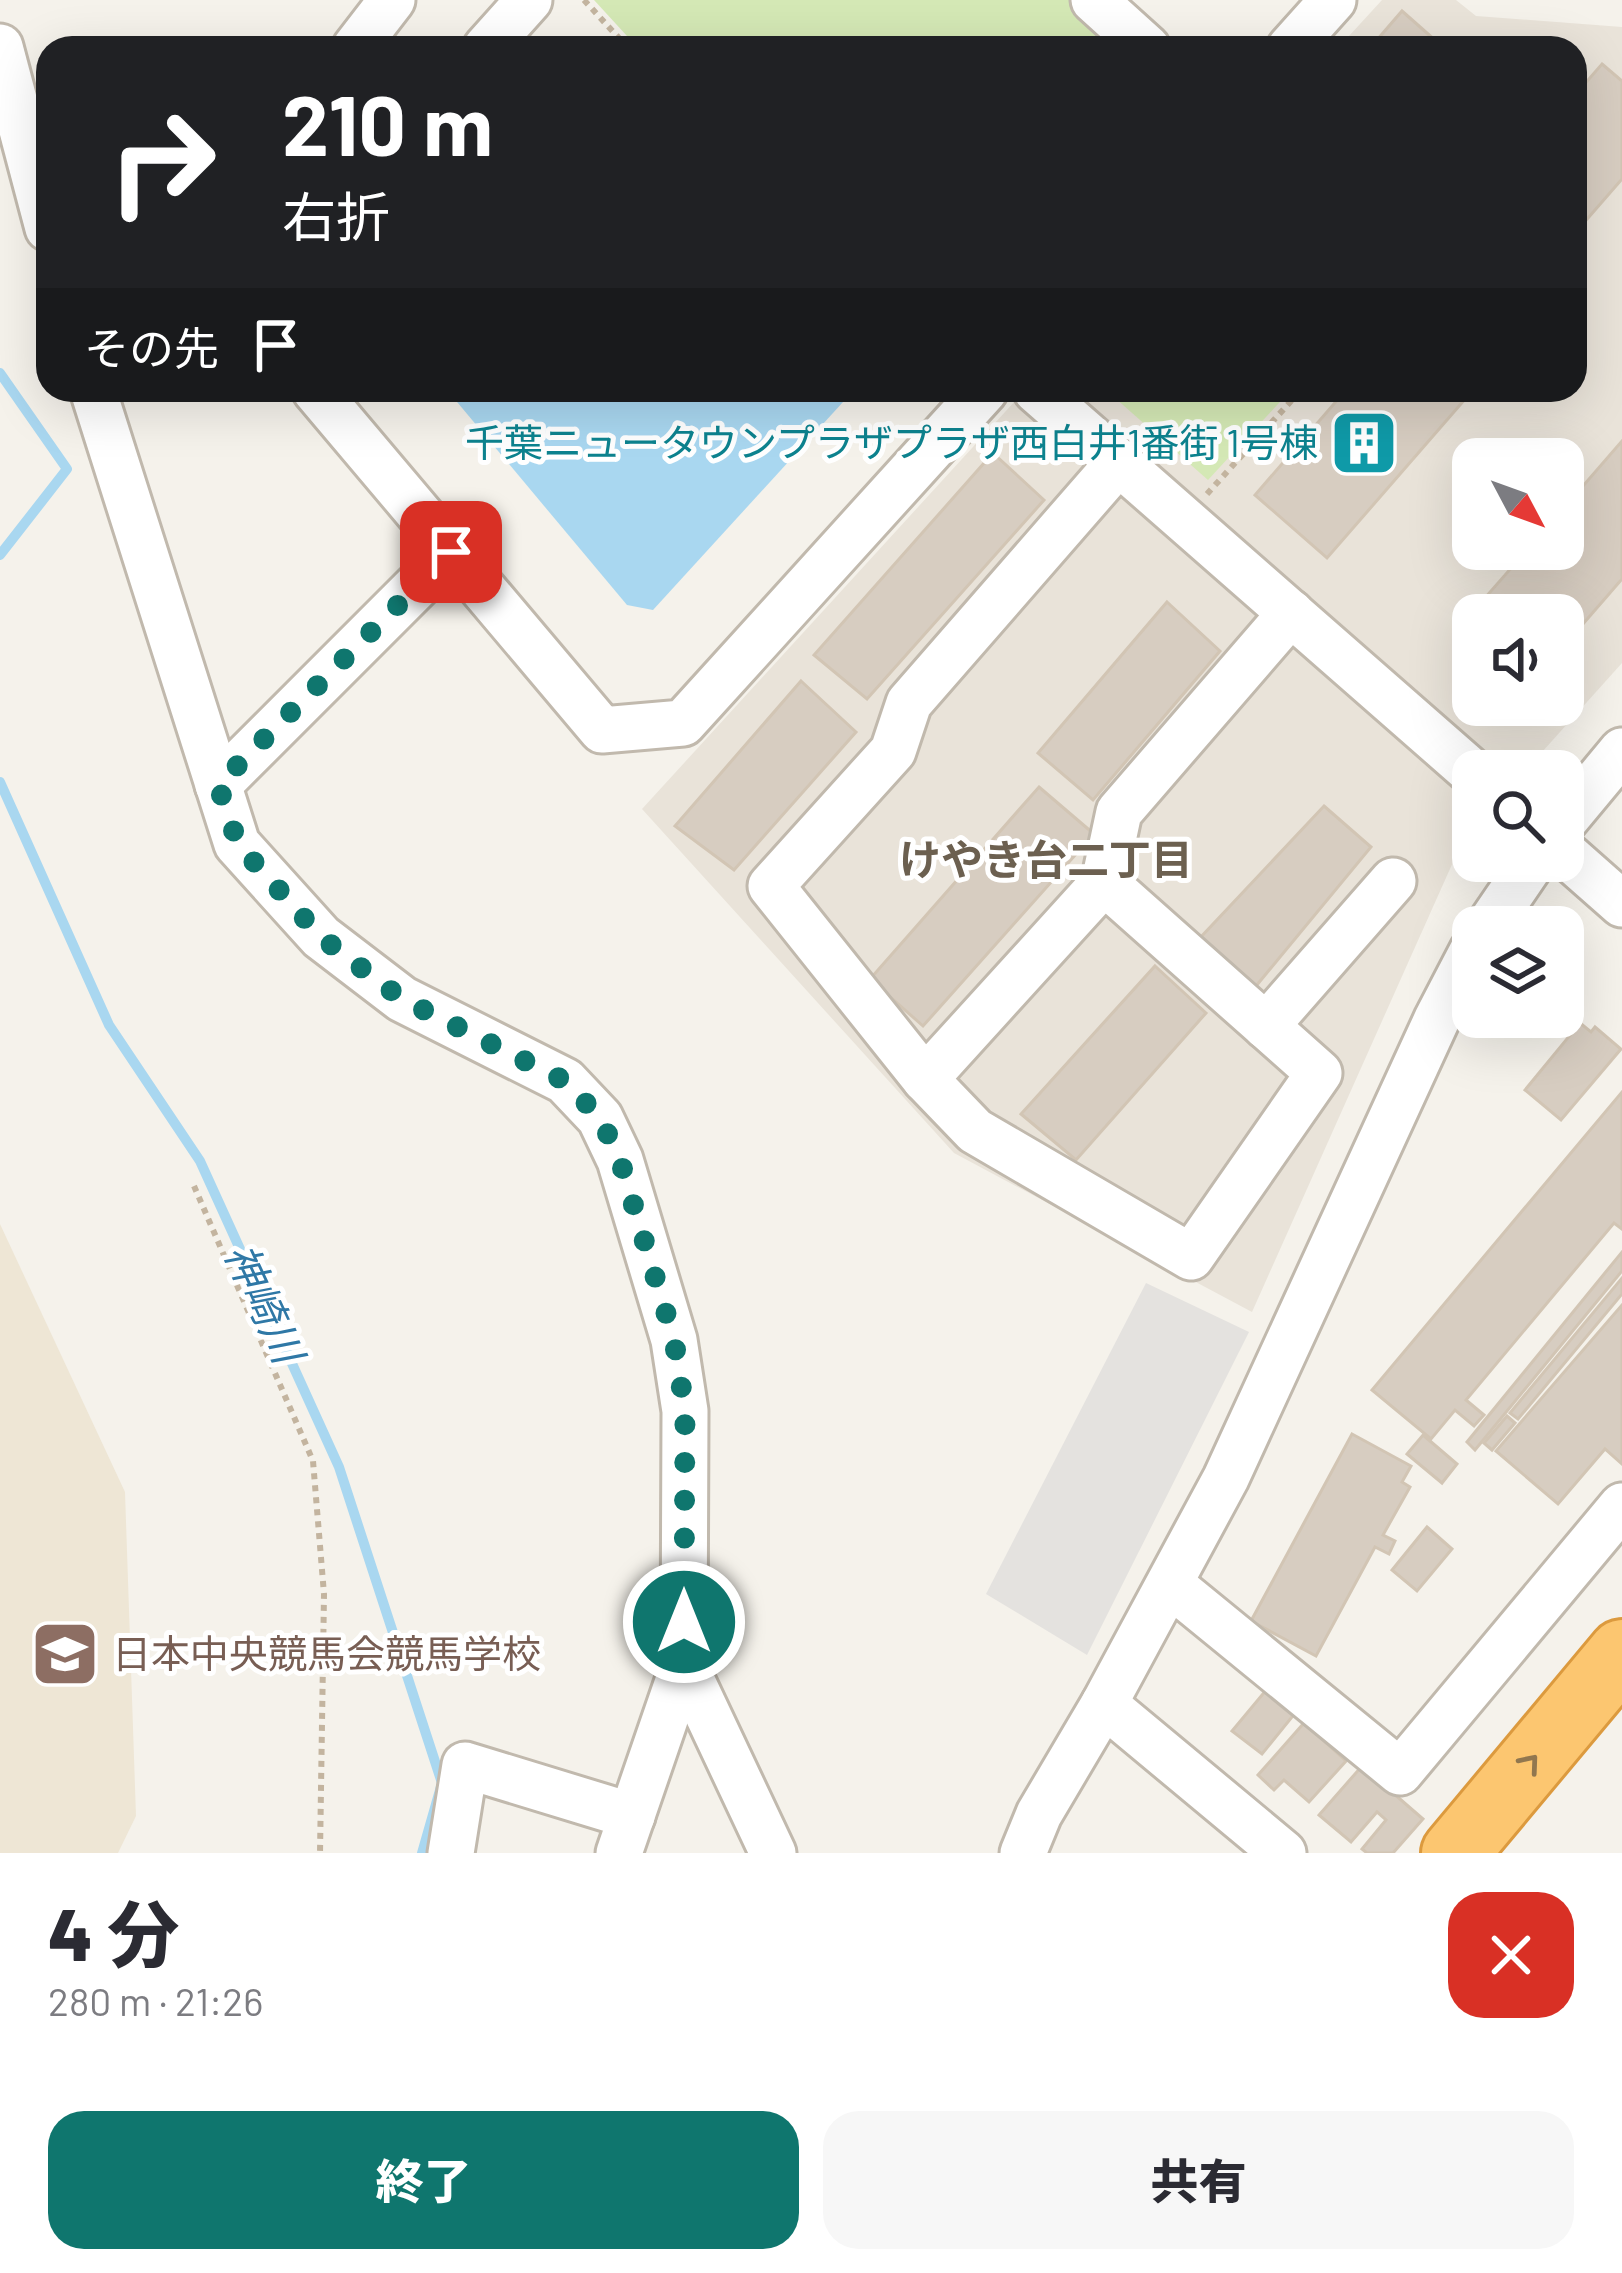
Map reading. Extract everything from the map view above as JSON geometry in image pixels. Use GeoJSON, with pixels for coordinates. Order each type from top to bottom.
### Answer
{"type":"FeatureCollection","features":[{"type":"Feature","properties":{"kind":"highway"},"geometry":{"type":"LineString","coordinates":[[1455,1853],[1622,1653]]}},
{"type":"Feature","properties":{"kind":"street"},"geometry":{"type":"LineString","coordinates":[[364,36],[392,0]]}},
{"type":"Feature","properties":{"kind":"street"},"geometry":{"type":"LineString","coordinates":[[497,36],[529,0]]}},
{"type":"Feature","properties":{"kind":"street"},"geometry":{"type":"LineString","coordinates":[[1094,0],[1134,36]]}},
{"type":"Feature","properties":{"kind":"street"},"geometry":{"type":"LineString","coordinates":[[1301,36],[1333,0]]}},
{"type":"Feature","properties":{"kind":"street"},"geometry":{"type":"LineString","coordinates":[[0,47],[36,183]]}},
{"type":"Feature","properties":{"kind":"street"},"geometry":{"type":"LineString","coordinates":[[97,402],[238,844],[321,937],[402,999],[565,1081],[600,1118],[620,1160],[674,1340],[685,1411],[684,1664],[626,1835],[465,1765],[452,1853]]}},
{"type":"Feature","properties":{"kind":"street"},"geometry":{"type":"LineString","coordinates":[[324,402],[602,730],[683,723],[974,402]]}},
{"type":"Feature","properties":{"kind":"street"},"geometry":{"type":"LineString","coordinates":[[1050,402],[1452,755]]}},
{"type":"Feature","properties":{"kind":"street"},"geometry":{"type":"LineString","coordinates":[[1104,882],[1319,1073],[1191,1257],[975,1131],[925,1079],[771,886],[893,751],[909,703],[1119,462]]}},
{"type":"Feature","properties":{"kind":"street"},"geometry":{"type":"LineString","coordinates":[[218,785],[451,552]]}},
{"type":"Feature","properties":{"kind":"street"},"geometry":{"type":"LineString","coordinates":[[925,1079],[1104,882],[1119,812],[1291,613]]}},
{"type":"Feature","properties":{"kind":"street"},"geometry":{"type":"LineString","coordinates":[[1584,797],[1622,752]]}},
{"type":"Feature","properties":{"kind":"street"},"geometry":{"type":"LineString","coordinates":[[1584,871],[1622,904]]}},
{"type":"Feature","properties":{"kind":"street"},"geometry":{"type":"LineString","coordinates":[[1266,1026],[1393,881]]}},
{"type":"Feature","properties":{"kind":"street"},"geometry":{"type":"LineString","coordinates":[[1023,1853],[1039,1814],[1226,1478],[1452,990]]}},
{"type":"Feature","properties":{"kind":"street"},"geometry":{"type":"LineString","coordinates":[[1170,1584],[1400,1772],[1622,1506]]}},
{"type":"Feature","properties":{"kind":"street"},"geometry":{"type":"LineString","coordinates":[[684,1664],[772,1853]]}},
{"type":"Feature","properties":{"kind":"street"},"geometry":{"type":"LineString","coordinates":[[1104,1704],[1282,1853]]}},
{"type":"Feature","properties":{"kind":"path"},"geometry":{"type":"LineString","coordinates":[[584,0],[617,36]]}},
{"type":"Feature","properties":{"kind":"path"},"geometry":{"type":"LineString","coordinates":[[1207,494],[1290,402]]}},
{"type":"Feature","properties":{"kind":"path"},"geometry":{"type":"LineString","coordinates":[[194,1186],[313,1461],[324,1594],[320,1853]]}},
{"type":"Feature","properties":{"kind":"shaded area"},"geometry":{"type":"Polygon","coordinates":[[[1382,0],[1456,0],[1476,16],[1622,27],[1622,663],[1584,705],[1584,594],[1452,594],[1452,726],[1565,726],[1544,750],[1452,750],[1452,864],[1252,1312],[954,1153],[642,809],[1014,402],[1587,402],[1587,36],[1349,36],[1382,0]]]}},
{"type":"Feature","properties":{"kind":"shaded area","name":"日本中央競馬会競馬学校"},"geometry":{"type":"Polygon","coordinates":[[[0,1224],[125,1492],[136,1816],[118,1853],[0,1853],[0,1224]]]}},
{"type":"Feature","properties":{"kind":"shaded area"},"geometry":{"type":"Polygon","coordinates":[[[1146,1283],[1249,1332],[1087,1655],[986,1594],[1146,1283]]]}},
{"type":"Feature","properties":{"kind":"green space"},"geometry":{"type":"Polygon","coordinates":[[[594,0],[1073,0],[1113,36],[627,36],[594,0]]]}},
{"type":"Feature","properties":{"kind":"green space"},"geometry":{"type":"Polygon","coordinates":[[[1120,402],[1280,402],[1208,480],[1120,402]]]}},
{"type":"Feature","properties":{"kind":"water"},"geometry":{"type":"Polygon","coordinates":[[[457,402],[843,402],[653,610],[627,605],[457,402]]]}},
{"type":"Feature","properties":{"kind":"building"},"geometry":{"type":"Polygon","coordinates":[[[1402,11],[1430,36],[1380,36],[1402,11]]]}},
{"type":"Feature","properties":{"kind":"building"},"geometry":{"type":"Polygon","coordinates":[[[1602,64],[1622,81],[1622,179],[1587,219],[1587,81],[1602,64]]]}},
{"type":"Feature","properties":{"kind":"building","name":"千葉ニュータウンプラザプラザ西白井1番街 1号棟"},"geometry":{"type":"Polygon","coordinates":[[[1336,402],[1463,402],[1327,558],[1255,495],[1336,402]]]}},
{"type":"Feature","properties":{"kind":"building"},"geometry":{"type":"Polygon","coordinates":[[[1622,441],[1622,579],[1584,623],[1584,594],[1488,594],[1509,570],[1584,570],[1584,485],[1622,441]]]}},
{"type":"Feature","properties":{"kind":"building"},"geometry":{"type":"Polygon","coordinates":[[[993,453],[1044,500],[867,699],[814,655],[993,453]]]}},
{"type":"Feature","properties":{"kind":"building"},"geometry":{"type":"Polygon","coordinates":[[[1167,602],[1220,651],[1093,800],[1038,753],[1167,602]]]}},
{"type":"Feature","properties":{"kind":"building"},"geometry":{"type":"Polygon","coordinates":[[[801,681],[856,732],[734,870],[675,826],[801,681]]]}},
{"type":"Feature","properties":{"kind":"building"},"geometry":{"type":"Polygon","coordinates":[[[1039,787],[1094,834],[923,1026],[870,979],[1039,787]]]}},
{"type":"Feature","properties":{"kind":"building"},"geometry":{"type":"Polygon","coordinates":[[[1324,806],[1371,847],[1256,986],[1200,938],[1324,806]]]}},
{"type":"Feature","properties":{"kind":"building"},"geometry":{"type":"Polygon","coordinates":[[[1155,966],[1206,1013],[1076,1160],[1021,1114],[1155,966]]]}},
{"type":"Feature","properties":{"kind":"building"},"geometry":{"type":"Polygon","coordinates":[[[1584,1026],[1591,1032],[1595,1027],[1621,1049],[1561,1120],[1525,1090],[1568,1038],[1584,1038],[1584,1026]]]}},
{"type":"Feature","properties":{"kind":"building"},"geometry":{"type":"Polygon","coordinates":[[[1622,1092],[1622,1229],[1614,1223],[1466,1400],[1484,1415],[1474,1426],[1455,1410],[1431,1439],[1372,1390],[1622,1092]]]}},
{"type":"Feature","properties":{"kind":"building"},"geometry":{"type":"Polygon","coordinates":[[[1622,1252],[1622,1271],[1475,1450],[1467,1442],[1622,1252]]]}},
{"type":"Feature","properties":{"kind":"building"},"geometry":{"type":"Polygon","coordinates":[[[1622,1278],[1622,1294],[1518,1419],[1510,1413],[1622,1278]]]}},
{"type":"Feature","properties":{"kind":"building"},"geometry":{"type":"Polygon","coordinates":[[[1622,1305],[1622,1464],[1605,1449],[1558,1504],[1496,1451],[1622,1305]]]}},
{"type":"Feature","properties":{"kind":"building"},"geometry":{"type":"Polygon","coordinates":[[[1507,1416],[1515,1423],[1492,1450],[1484,1443],[1507,1416]]]}},
{"type":"Feature","properties":{"kind":"building"},"geometry":{"type":"Polygon","coordinates":[[[1352,1434],[1411,1466],[1402,1482],[1410,1487],[1383,1535],[1395,1541],[1389,1554],[1375,1547],[1316,1656],[1251,1621],[1352,1434]]]}},
{"type":"Feature","properties":{"kind":"building"},"geometry":{"type":"Polygon","coordinates":[[[1423,1435],[1457,1464],[1442,1483],[1407,1454],[1423,1435]]]}},
{"type":"Feature","properties":{"kind":"building"},"geometry":{"type":"Polygon","coordinates":[[[1427,1527],[1452,1549],[1417,1591],[1392,1570],[1427,1527]]]}},
{"type":"Feature","properties":{"kind":"building"},"geometry":{"type":"Polygon","coordinates":[[[1267,1689],[1296,1712],[1262,1754],[1232,1731],[1267,1689]]]}},
{"type":"Feature","properties":{"kind":"building"},"geometry":{"type":"Polygon","coordinates":[[[1304,1723],[1346,1761],[1309,1802],[1284,1780],[1274,1790],[1258,1775],[1304,1723]]]}},
{"type":"Feature","properties":{"kind":"building"},"geometry":{"type":"Polygon","coordinates":[[[1362,1766],[1423,1819],[1393,1853],[1362,1849],[1386,1820],[1377,1812],[1351,1842],[1319,1815],[1362,1766]]]}},
{"type":"Feature","properties":{"kind":"waterway","name":"神崎川"},"geometry":{"type":"LineString","coordinates":[[0,373],[67,469],[0,555]]}},
{"type":"Feature","properties":{"kind":"waterway","name":"神崎川"},"geometry":{"type":"LineString","coordinates":[[0,782],[109,1025],[200,1161],[339,1467],[442,1783],[422,1853]]}},
{"type":"Feature","properties":{"kind":"place","name":"千葉ニュータウンプラザプラザ西白井1番街 1号棟"},"geometry":{"type":"Point","coordinates":[1364,443]}},
{"type":"Feature","properties":{"kind":"place","name":"日本中央競馬会競馬学校"},"geometry":{"type":"Point","coordinates":[65,1654]}},
{"type":"Feature","properties":{"kind":"district","name":"けやき台二丁目"},"geometry":{"type":"Point","coordinates":[1046,860]}},
{"type":"Feature","properties":{"kind":"route"},"geometry":{"type":"LineString","coordinates":[[451,552],[218,785],[238,844],[321,937],[402,999],[565,1081],[600,1118],[620,1160],[674,1340],[685,1411],[684,1622]]}}]}
